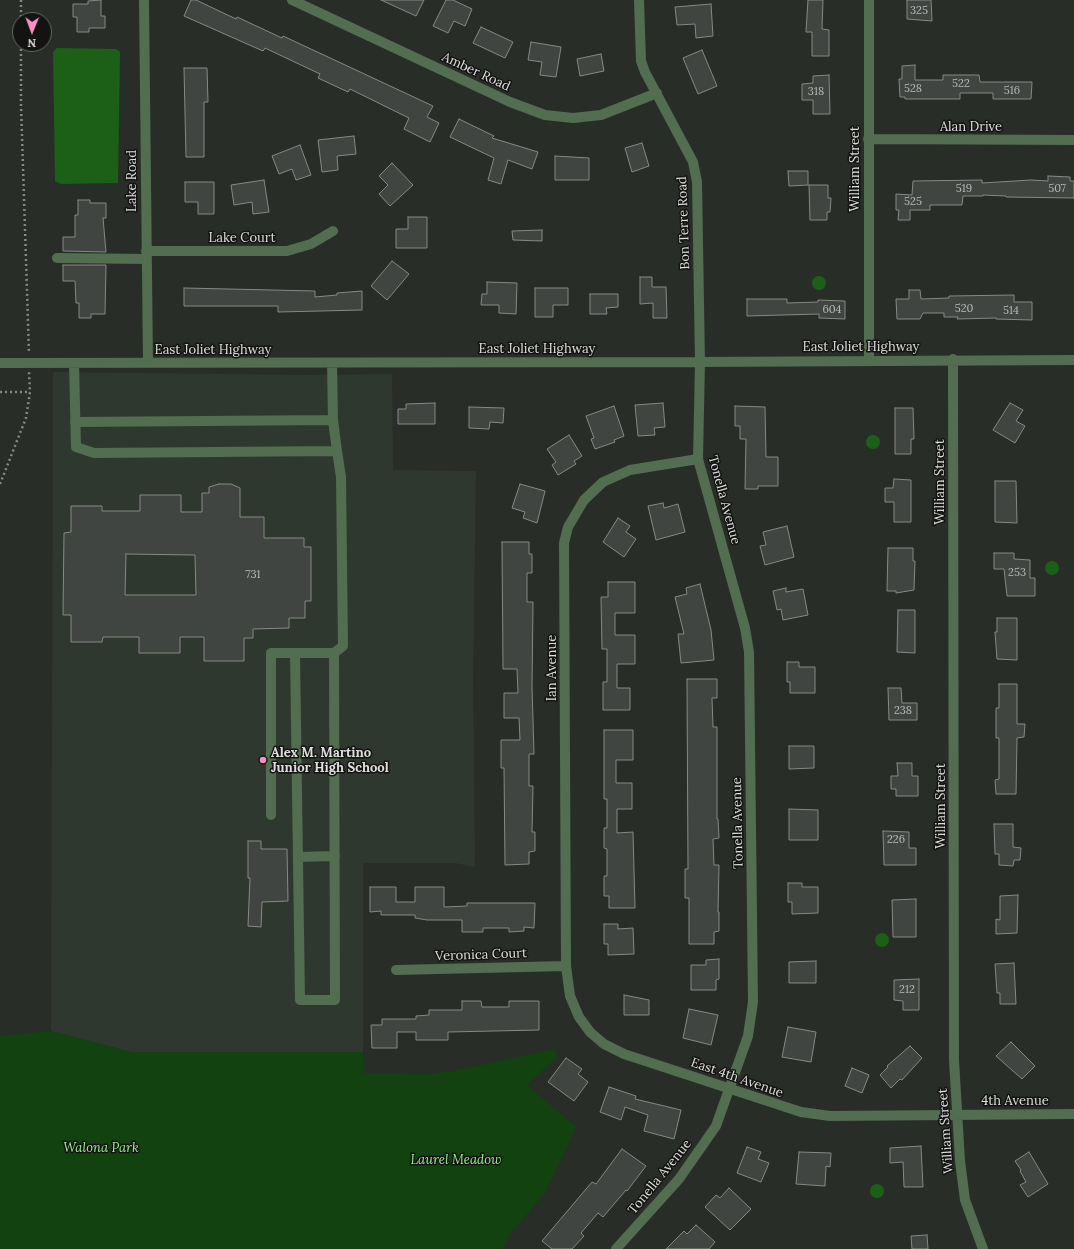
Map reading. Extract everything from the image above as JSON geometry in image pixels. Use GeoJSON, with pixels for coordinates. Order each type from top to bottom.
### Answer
{"type":"FeatureCollection","features":[{"type":"Feature","properties":{"kind":"street","name":"Lake Road"},"geometry":{"type":"LineString","coordinates":[[144,0],[148,363]]}},
{"type":"Feature","properties":{"kind":"street","name":"Amber Road"},"geometry":{"type":"LineString","coordinates":[[292,0],[510,102],[545,115],[573,118],[600,115],[628,106],[657,93]]}},
{"type":"Feature","properties":{"kind":"street","name":"Bon Terre Road"},"geometry":{"type":"LineString","coordinates":[[639,0],[641,61],[693,162],[697,182],[700,362]]}},
{"type":"Feature","properties":{"kind":"street","name":"William Street"},"geometry":{"type":"LineString","coordinates":[[869,0],[869,361]]}},
{"type":"Feature","properties":{"kind":"street","name":"Alan Drive"},"geometry":{"type":"LineString","coordinates":[[868,139],[1074,140]]}},
{"type":"Feature","properties":{"kind":"street","name":"Lake Court"},"geometry":{"type":"LineString","coordinates":[[57,258],[287,250],[311,244],[333,231]]}},
{"type":"Feature","properties":{"kind":"street","name":"William Street"},"geometry":{"type":"LineString","coordinates":[[953,360],[954,1046],[960,1160],[965,1200],[983,1249]]}},
{"type":"Feature","properties":{"kind":"street","name":"East Joliet Highway"},"geometry":{"type":"LineString","coordinates":[[0,363],[1074,360]]}},
{"type":"Feature","properties":{"kind":"street","name":"Tonella Avenue"},"geometry":{"type":"LineString","coordinates":[[616,1249],[679,1179],[699,1153],[716,1126],[748,1036],[753,1002],[748,652],[745,628],[698,459],[700,362]]}},
{"type":"Feature","properties":{"kind":"street"},"geometry":{"type":"LineString","coordinates":[[74,363],[76,447],[94,453],[337,451]]}},
{"type":"Feature","properties":{"kind":"street"},"geometry":{"type":"LineString","coordinates":[[271,815],[271,653],[334,653],[343,646],[341,477],[333,420],[332,363]]}},
{"type":"Feature","properties":{"kind":"street"},"geometry":{"type":"LineString","coordinates":[[75,422],[333,420]]}},
{"type":"Feature","properties":{"kind":"street","name":"Ian Avenue"},"geometry":{"type":"LineString","coordinates":[[566,966],[564,543],[568,527],[584,500],[603,482],[630,470],[698,459]]}},
{"type":"Feature","properties":{"kind":"street"},"geometry":{"type":"LineString","coordinates":[[295,653],[300,1000],[336,1000],[334,653]]}},
{"type":"Feature","properties":{"kind":"street"},"geometry":{"type":"LineString","coordinates":[[298,857],[335,856]]}},
{"type":"Feature","properties":{"kind":"street","name":"East 4th Avenue"},"geometry":{"type":"LineString","coordinates":[[566,966],[570,996],[579,1017],[590,1032],[604,1044],[624,1054],[801,1112],[830,1116],[957,1115]]}},
{"type":"Feature","properties":{"kind":"street","name":"Veronica Court"},"geometry":{"type":"LineString","coordinates":[[396,970],[566,966]]}},
{"type":"Feature","properties":{"kind":"street","name":"4th Avenue"},"geometry":{"type":"LineString","coordinates":[[957,1115],[1074,1114]]}},
{"type":"Feature","properties":{"kind":"path"},"geometry":{"type":"LineString","coordinates":[[21,0],[21,12]]}},
{"type":"Feature","properties":{"kind":"path"},"geometry":{"type":"LineString","coordinates":[[0,484],[26,418],[30,392],[21,113],[21,52]]}},
{"type":"Feature","properties":{"kind":"path"},"geometry":{"type":"LineString","coordinates":[[0,392],[30,392]]}},
{"type":"Feature","properties":{"kind":"shaded area"},"geometry":{"type":"Polygon","coordinates":[[[57,48],[116,49],[120,52],[118,183],[61,184],[55,181],[53,52],[57,48]]]}},
{"type":"Feature","properties":{"kind":"shaded area"},"geometry":{"type":"Polygon","coordinates":[[[819,276],[824,278],[826,283],[824,288],[819,290],[814,288],[812,283],[814,278],[819,276]]]}},
{"type":"Feature","properties":{"kind":"shaded area","name":"Alex M. Martino Junior High School"},"geometry":{"type":"Polygon","coordinates":[[[53,372],[309,375],[392,374],[393,470],[476,471],[473,680],[475,867],[455,863],[363,863],[363,1052],[131,1052],[51,1031],[53,372]]]}},
{"type":"Feature","properties":{"kind":"shaded area"},"geometry":{"type":"Polygon","coordinates":[[[873,435],[878,437],[880,442],[878,447],[873,449],[868,447],[866,442],[868,437],[873,435]]]}},
{"type":"Feature","properties":{"kind":"shaded area"},"geometry":{"type":"Polygon","coordinates":[[[1052,561],[1057,563],[1059,568],[1057,573],[1052,575],[1047,573],[1045,568],[1047,563],[1052,561]]]}},
{"type":"Feature","properties":{"kind":"shaded area"},"geometry":{"type":"Polygon","coordinates":[[[882,933],[887,935],[889,940],[887,945],[882,947],[877,945],[875,940],[877,935],[882,933]]]}},
{"type":"Feature","properties":{"kind":"shaded area"},"geometry":{"type":"Polygon","coordinates":[[[874,1184],[880,1184],[884,1188],[884,1194],[880,1198],[874,1198],[870,1194],[870,1188],[874,1184]]]}},
{"type":"Feature","properties":{"kind":"green space","name":"Walona Park"},"geometry":{"type":"Polygon","coordinates":[[[51,1031],[131,1052],[363,1052],[364,1073],[429,1074],[454,1071],[554,1049],[558,1056],[527,1085],[576,1127],[545,1193],[511,1233],[502,1249],[0,1249],[0,1036],[51,1031]]]}},
{"type":"Feature","properties":{"kind":"building"},"geometry":{"type":"Polygon","coordinates":[[[101,0],[101,16],[105,16],[105,28],[89,28],[89,32],[77,32],[77,17],[73,17],[73,4],[88,4],[88,1],[101,0]]]}},
{"type":"Feature","properties":{"kind":"building"},"geometry":{"type":"Polygon","coordinates":[[[191,0],[196,0],[236,19],[237,17],[282,38],[283,36],[433,106],[427,117],[439,123],[430,142],[404,129],[409,118],[350,89],[348,92],[318,78],[320,74],[265,48],[263,51],[184,16],[191,0]]]}},
{"type":"Feature","properties":{"kind":"building"},"geometry":{"type":"Polygon","coordinates":[[[381,0],[424,0],[416,16],[381,0]]]}},
{"type":"Feature","properties":{"kind":"building"},"geometry":{"type":"Polygon","coordinates":[[[446,0],[453,0],[472,9],[465,26],[454,21],[448,33],[433,26],[446,0]]]}},
{"type":"Feature","properties":{"kind":"building"},"geometry":{"type":"Polygon","coordinates":[[[808,0],[823,0],[822,29],[829,30],[829,56],[812,56],[812,32],[806,32],[808,0]]]}},
{"type":"Feature","properties":{"kind":"building"},"geometry":{"type":"Polygon","coordinates":[[[907,0],[931,0],[932,21],[907,19],[907,0]]]}},
{"type":"Feature","properties":{"kind":"building"},"geometry":{"type":"Polygon","coordinates":[[[711,4],[713,36],[696,38],[695,24],[677,25],[675,7],[711,4]]]}},
{"type":"Feature","properties":{"kind":"building"},"geometry":{"type":"Polygon","coordinates":[[[481,27],[513,42],[505,58],[473,43],[481,27]]]}},
{"type":"Feature","properties":{"kind":"building"},"geometry":{"type":"Polygon","coordinates":[[[531,42],[561,47],[556,77],[540,75],[542,62],[528,60],[531,42]]]}},
{"type":"Feature","properties":{"kind":"building"},"geometry":{"type":"Polygon","coordinates":[[[702,50],[717,86],[698,94],[683,58],[702,50]]]}},
{"type":"Feature","properties":{"kind":"building"},"geometry":{"type":"Polygon","coordinates":[[[601,54],[604,71],[580,76],[577,59],[601,54]]]}},
{"type":"Feature","properties":{"kind":"building"},"geometry":{"type":"Polygon","coordinates":[[[915,65],[915,80],[943,80],[943,75],[979,75],[980,82],[1032,82],[1031,99],[993,99],[993,93],[960,93],[960,99],[905,99],[905,97],[900,97],[899,79],[902,79],[902,66],[915,65]]]}},
{"type":"Feature","properties":{"kind":"building"},"geometry":{"type":"Polygon","coordinates":[[[184,68],[207,68],[208,102],[204,102],[204,157],[186,157],[184,68]]]}},
{"type":"Feature","properties":{"kind":"building"},"geometry":{"type":"Polygon","coordinates":[[[829,75],[830,114],[813,114],[813,100],[802,100],[802,84],[813,83],[813,76],[829,75]]]}},
{"type":"Feature","properties":{"kind":"building"},"geometry":{"type":"Polygon","coordinates":[[[459,119],[494,136],[492,138],[538,152],[532,169],[508,160],[501,184],[488,180],[494,158],[450,137],[459,119]]]}},
{"type":"Feature","properties":{"kind":"building"},"geometry":{"type":"Polygon","coordinates":[[[354,136],[356,154],[337,156],[338,170],[322,172],[318,140],[354,136]]]}},
{"type":"Feature","properties":{"kind":"building"},"geometry":{"type":"Polygon","coordinates":[[[642,143],[649,166],[632,172],[625,148],[642,143]]]}},
{"type":"Feature","properties":{"kind":"building"},"geometry":{"type":"Polygon","coordinates":[[[300,145],[311,175],[296,180],[292,169],[279,174],[272,156],[300,145]]]}},
{"type":"Feature","properties":{"kind":"building"},"geometry":{"type":"Polygon","coordinates":[[[555,156],[589,158],[589,180],[555,180],[555,156]]]}},
{"type":"Feature","properties":{"kind":"building"},"geometry":{"type":"Polygon","coordinates":[[[392,163],[413,185],[390,206],[379,194],[388,185],[379,176],[392,163]]]}},
{"type":"Feature","properties":{"kind":"building"},"geometry":{"type":"Polygon","coordinates":[[[788,171],[808,171],[808,185],[789,186],[788,171]]]}},
{"type":"Feature","properties":{"kind":"building"},"geometry":{"type":"Polygon","coordinates":[[[1048,176],[1070,177],[1070,181],[1074,181],[1074,198],[1006,197],[983,195],[963,196],[962,205],[930,205],[930,210],[910,210],[910,220],[898,220],[899,210],[896,210],[896,194],[912,195],[913,181],[982,180],[982,183],[1031,180],[1048,181],[1048,176]]]}},
{"type":"Feature","properties":{"kind":"building"},"geometry":{"type":"Polygon","coordinates":[[[264,180],[269,212],[253,214],[252,202],[234,205],[231,185],[264,180]]]}},
{"type":"Feature","properties":{"kind":"building"},"geometry":{"type":"Polygon","coordinates":[[[185,182],[214,182],[214,214],[198,214],[198,202],[185,202],[185,182]]]}},
{"type":"Feature","properties":{"kind":"building"},"geometry":{"type":"Polygon","coordinates":[[[809,185],[828,185],[828,198],[831,198],[830,212],[827,212],[827,220],[810,220],[809,185]]]}},
{"type":"Feature","properties":{"kind":"building"},"geometry":{"type":"Polygon","coordinates":[[[78,200],[90,200],[90,203],[106,203],[106,218],[103,218],[106,252],[63,251],[63,237],[75,237],[75,215],[78,215],[78,200]]]}},
{"type":"Feature","properties":{"kind":"building"},"geometry":{"type":"Polygon","coordinates":[[[408,217],[427,217],[427,248],[396,248],[396,229],[408,229],[408,217]]]}},
{"type":"Feature","properties":{"kind":"building"},"geometry":{"type":"Polygon","coordinates":[[[542,230],[542,241],[513,240],[512,231],[542,230]]]}},
{"type":"Feature","properties":{"kind":"building"},"geometry":{"type":"Polygon","coordinates":[[[392,261],[409,274],[387,300],[371,286],[392,261]]]}},
{"type":"Feature","properties":{"kind":"building"},"geometry":{"type":"Polygon","coordinates":[[[63,265],[106,265],[105,314],[91,314],[91,318],[79,318],[79,303],[76,303],[75,281],[63,281],[63,265]]]}},
{"type":"Feature","properties":{"kind":"building"},"geometry":{"type":"Polygon","coordinates":[[[640,277],[652,277],[652,287],[666,287],[667,318],[653,318],[653,303],[640,304],[640,277]]]}},
{"type":"Feature","properties":{"kind":"building"},"geometry":{"type":"Polygon","coordinates":[[[487,282],[517,283],[516,314],[499,313],[499,305],[481,305],[482,294],[487,294],[487,282]]]}},
{"type":"Feature","properties":{"kind":"building"},"geometry":{"type":"Polygon","coordinates":[[[184,288],[315,291],[315,297],[362,291],[362,310],[278,312],[278,306],[184,306],[184,288]]]}},
{"type":"Feature","properties":{"kind":"building"},"geometry":{"type":"Polygon","coordinates":[[[535,288],[568,288],[568,305],[553,305],[553,317],[535,317],[535,288]]]}},
{"type":"Feature","properties":{"kind":"building"},"geometry":{"type":"Polygon","coordinates":[[[909,290],[920,290],[921,299],[949,298],[949,296],[1014,295],[1014,302],[1032,302],[1032,320],[996,318],[957,319],[958,317],[944,317],[944,313],[923,313],[920,319],[897,319],[896,299],[909,299],[909,290]]]}},
{"type":"Feature","properties":{"kind":"building"},"geometry":{"type":"Polygon","coordinates":[[[590,294],[618,294],[618,307],[606,308],[607,314],[590,314],[590,294]]]}},
{"type":"Feature","properties":{"kind":"building"},"geometry":{"type":"Polygon","coordinates":[[[747,299],[787,299],[787,303],[818,302],[818,300],[845,301],[845,319],[819,318],[819,314],[747,316],[747,299]]]}},
{"type":"Feature","properties":{"kind":"building"},"geometry":{"type":"Polygon","coordinates":[[[435,403],[435,424],[398,424],[398,409],[406,409],[406,404],[435,403]]]}},
{"type":"Feature","properties":{"kind":"building"},"geometry":{"type":"Polygon","coordinates":[[[663,403],[665,427],[654,428],[655,435],[638,436],[635,405],[663,403]]]}},
{"type":"Feature","properties":{"kind":"building"},"geometry":{"type":"Polygon","coordinates":[[[1010,403],[1023,410],[1016,421],[1025,426],[1015,443],[993,430],[1010,403]]]}},
{"type":"Feature","properties":{"kind":"building"},"geometry":{"type":"Polygon","coordinates":[[[614,406],[624,436],[614,440],[615,442],[595,449],[591,439],[594,438],[586,416],[614,406]]]}},
{"type":"Feature","properties":{"kind":"building"},"geometry":{"type":"Polygon","coordinates":[[[735,406],[765,407],[766,457],[778,457],[778,486],[758,486],[758,489],[745,489],[746,439],[740,439],[740,426],[735,426],[735,406]]]}},
{"type":"Feature","properties":{"kind":"building"},"geometry":{"type":"Polygon","coordinates":[[[469,407],[504,408],[503,423],[490,422],[489,429],[469,428],[469,407]]]}},
{"type":"Feature","properties":{"kind":"building"},"geometry":{"type":"Polygon","coordinates":[[[895,408],[913,408],[914,439],[911,439],[911,454],[895,454],[895,408]]]}},
{"type":"Feature","properties":{"kind":"building"},"geometry":{"type":"Polygon","coordinates":[[[569,435],[582,456],[574,461],[576,464],[558,475],[552,465],[556,462],[547,449],[569,435]]]}},
{"type":"Feature","properties":{"kind":"building"},"geometry":{"type":"Polygon","coordinates":[[[894,479],[911,480],[911,522],[894,522],[894,502],[885,502],[885,488],[893,488],[894,479]]]}},
{"type":"Feature","properties":{"kind":"building"},"geometry":{"type":"Polygon","coordinates":[[[995,481],[1016,481],[1017,523],[995,522],[995,481]]]}},
{"type":"Feature","properties":{"kind":"building"},"geometry":{"type":"Polygon","coordinates":[[[219,484],[231,484],[240,488],[240,517],[264,517],[264,538],[304,538],[304,547],[311,547],[311,601],[305,601],[305,618],[289,618],[289,628],[253,629],[253,638],[244,638],[244,661],[204,661],[204,637],[180,637],[180,653],[139,653],[139,637],[103,637],[102,642],[71,642],[71,615],[63,615],[64,533],[71,532],[71,506],[102,506],[102,511],[140,511],[140,495],[181,495],[181,512],[202,512],[202,493],[209,493],[209,487],[219,484]],[[126,554],[125,595],[196,595],[195,555],[126,554]]]}},
{"type":"Feature","properties":{"kind":"building"},"geometry":{"type":"Polygon","coordinates":[[[520,484],[545,491],[537,523],[523,518],[525,512],[512,508],[520,484]]]}},
{"type":"Feature","properties":{"kind":"building"},"geometry":{"type":"Polygon","coordinates":[[[663,503],[664,508],[678,504],[685,532],[656,540],[648,506],[663,503]]]}},
{"type":"Feature","properties":{"kind":"building"},"geometry":{"type":"Polygon","coordinates":[[[618,518],[630,526],[626,532],[636,539],[624,557],[603,542],[618,518]]]}},
{"type":"Feature","properties":{"kind":"building"},"geometry":{"type":"Polygon","coordinates":[[[787,526],[794,557],[765,565],[760,546],[766,545],[763,532],[787,526]]]}},
{"type":"Feature","properties":{"kind":"building"},"geometry":{"type":"Polygon","coordinates":[[[502,542],[529,542],[529,554],[532,554],[532,573],[527,573],[527,602],[533,602],[532,687],[534,754],[529,754],[529,786],[533,786],[532,832],[535,832],[535,851],[529,852],[529,864],[505,865],[504,768],[501,768],[501,740],[520,740],[519,718],[504,718],[504,693],[518,693],[517,669],[503,669],[502,542]]]}},
{"type":"Feature","properties":{"kind":"building"},"geometry":{"type":"Polygon","coordinates":[[[888,548],[913,548],[913,561],[915,561],[914,590],[896,593],[896,591],[887,591],[888,548]]]}},
{"type":"Feature","properties":{"kind":"building"},"geometry":{"type":"Polygon","coordinates":[[[994,553],[1014,553],[1014,559],[1030,560],[1030,578],[1035,578],[1035,596],[1007,596],[1004,569],[994,569],[994,553]]]}},
{"type":"Feature","properties":{"kind":"building"},"geometry":{"type":"Polygon","coordinates":[[[608,582],[635,582],[635,613],[615,613],[615,635],[635,635],[635,664],[617,664],[617,688],[630,688],[630,710],[603,710],[603,682],[607,682],[607,649],[602,649],[601,597],[608,597],[608,582]]]}},
{"type":"Feature","properties":{"kind":"building"},"geometry":{"type":"Polygon","coordinates":[[[700,584],[711,630],[714,660],[681,663],[678,634],[684,634],[675,597],[687,594],[686,588],[700,584]]]}},
{"type":"Feature","properties":{"kind":"building"},"geometry":{"type":"Polygon","coordinates":[[[786,588],[786,592],[803,589],[808,615],[783,620],[781,609],[777,610],[773,591],[786,588]]]}},
{"type":"Feature","properties":{"kind":"building"},"geometry":{"type":"Polygon","coordinates":[[[898,610],[915,610],[915,653],[897,652],[898,610]]]}},
{"type":"Feature","properties":{"kind":"building"},"geometry":{"type":"Polygon","coordinates":[[[997,618],[1017,618],[1017,660],[997,659],[995,632],[997,632],[997,618]]]}},
{"type":"Feature","properties":{"kind":"building"},"geometry":{"type":"Polygon","coordinates":[[[787,662],[799,662],[799,667],[815,667],[815,693],[790,693],[790,682],[787,682],[787,662]]]}},
{"type":"Feature","properties":{"kind":"building"},"geometry":{"type":"Polygon","coordinates":[[[687,679],[717,679],[717,698],[712,698],[713,727],[717,727],[717,819],[719,838],[713,839],[714,865],[719,865],[719,931],[714,932],[714,944],[689,944],[689,898],[685,898],[685,869],[688,869],[687,679]]]}},
{"type":"Feature","properties":{"kind":"building"},"geometry":{"type":"Polygon","coordinates":[[[999,684],[1017,684],[1017,724],[1025,724],[1024,737],[1017,738],[1016,794],[996,794],[995,780],[999,779],[999,738],[996,738],[996,708],[999,708],[999,684]]]}},
{"type":"Feature","properties":{"kind":"building"},"geometry":{"type":"Polygon","coordinates":[[[888,688],[901,688],[902,703],[917,703],[917,720],[889,720],[888,688]]]}},
{"type":"Feature","properties":{"kind":"building"},"geometry":{"type":"Polygon","coordinates":[[[604,730],[633,730],[633,760],[616,760],[616,783],[632,783],[632,809],[617,809],[617,833],[633,832],[635,908],[609,908],[609,896],[604,896],[604,876],[607,876],[607,849],[604,848],[604,828],[607,828],[607,799],[604,799],[604,730]]]}},
{"type":"Feature","properties":{"kind":"building"},"geometry":{"type":"Polygon","coordinates":[[[789,746],[814,746],[814,768],[789,769],[789,746]]]}},
{"type":"Feature","properties":{"kind":"building"},"geometry":{"type":"Polygon","coordinates":[[[897,763],[912,763],[912,776],[918,776],[918,796],[896,796],[896,789],[891,789],[891,776],[898,776],[897,763]]]}},
{"type":"Feature","properties":{"kind":"building"},"geometry":{"type":"Polygon","coordinates":[[[789,809],[818,810],[818,840],[789,840],[789,809]]]}},
{"type":"Feature","properties":{"kind":"building"},"geometry":{"type":"Polygon","coordinates":[[[994,824],[1013,824],[1013,847],[1021,848],[1020,860],[1014,860],[1013,866],[999,865],[999,854],[995,854],[994,824]]]}},
{"type":"Feature","properties":{"kind":"building"},"geometry":{"type":"Polygon","coordinates":[[[883,831],[909,832],[909,848],[916,848],[916,865],[884,865],[883,831]]]}},
{"type":"Feature","properties":{"kind":"building"},"geometry":{"type":"Polygon","coordinates":[[[248,841],[261,841],[261,849],[287,849],[288,901],[262,902],[261,927],[248,926],[250,878],[248,878],[248,841]]]}},
{"type":"Feature","properties":{"kind":"building"},"geometry":{"type":"Polygon","coordinates":[[[788,883],[802,883],[802,887],[818,887],[818,913],[792,914],[792,902],[788,902],[788,883]]]}},
{"type":"Feature","properties":{"kind":"building"},"geometry":{"type":"Polygon","coordinates":[[[370,887],[396,887],[396,902],[415,902],[415,887],[444,887],[444,907],[467,906],[467,903],[535,903],[534,928],[524,927],[524,931],[509,932],[509,928],[483,928],[483,932],[462,932],[462,920],[427,920],[415,918],[415,915],[381,915],[381,911],[370,912],[370,887]]]}},
{"type":"Feature","properties":{"kind":"building"},"geometry":{"type":"Polygon","coordinates":[[[1018,895],[1017,933],[996,934],[996,919],[1000,920],[1000,896],[1018,895]]]}},
{"type":"Feature","properties":{"kind":"building"},"geometry":{"type":"Polygon","coordinates":[[[916,899],[916,937],[893,937],[892,900],[916,899]]]}},
{"type":"Feature","properties":{"kind":"building"},"geometry":{"type":"Polygon","coordinates":[[[604,924],[618,924],[618,929],[633,928],[634,954],[608,955],[608,944],[604,944],[604,924]]]}},
{"type":"Feature","properties":{"kind":"building"},"geometry":{"type":"Polygon","coordinates":[[[719,959],[719,979],[716,980],[716,990],[691,990],[691,965],[706,965],[706,960],[719,959]]]}},
{"type":"Feature","properties":{"kind":"building"},"geometry":{"type":"Polygon","coordinates":[[[816,961],[816,983],[789,983],[789,962],[816,961]]]}},
{"type":"Feature","properties":{"kind":"building"},"geometry":{"type":"Polygon","coordinates":[[[1014,963],[1016,1004],[1000,1004],[1000,993],[997,993],[995,964],[1014,963]]]}},
{"type":"Feature","properties":{"kind":"building"},"geometry":{"type":"Polygon","coordinates":[[[919,979],[919,1010],[903,1010],[903,1001],[894,1000],[894,980],[919,979]]]}},
{"type":"Feature","properties":{"kind":"building"},"geometry":{"type":"Polygon","coordinates":[[[624,995],[649,1000],[649,1015],[624,1015],[624,995]]]}},
{"type":"Feature","properties":{"kind":"building"},"geometry":{"type":"Polygon","coordinates":[[[462,1001],[481,1001],[482,1007],[509,1007],[509,1001],[539,1001],[539,1030],[448,1032],[448,1040],[416,1040],[416,1032],[397,1032],[397,1048],[372,1048],[371,1025],[382,1025],[382,1019],[416,1019],[416,1016],[429,1015],[429,1010],[462,1010],[462,1001]]]}},
{"type":"Feature","properties":{"kind":"building"},"geometry":{"type":"Polygon","coordinates":[[[689,1009],[718,1015],[711,1045],[683,1038],[689,1009]]]}},
{"type":"Feature","properties":{"kind":"building"},"geometry":{"type":"Polygon","coordinates":[[[788,1027],[816,1032],[811,1062],[782,1057],[788,1027]]]}},
{"type":"Feature","properties":{"kind":"building"},"geometry":{"type":"Polygon","coordinates":[[[1011,1042],[1035,1066],[1022,1079],[996,1056],[1011,1042]]]}},
{"type":"Feature","properties":{"kind":"building"},"geometry":{"type":"Polygon","coordinates":[[[910,1046],[922,1058],[902,1080],[900,1079],[891,1088],[880,1075],[888,1067],[887,1066],[910,1046]]]}},
{"type":"Feature","properties":{"kind":"building"},"geometry":{"type":"Polygon","coordinates":[[[566,1058],[582,1069],[578,1074],[588,1082],[574,1101],[548,1082],[566,1058]]]}},
{"type":"Feature","properties":{"kind":"building"},"geometry":{"type":"Polygon","coordinates":[[[852,1068],[869,1075],[862,1093],[845,1086],[852,1068]]]}},
{"type":"Feature","properties":{"kind":"building"},"geometry":{"type":"Polygon","coordinates":[[[609,1087],[636,1096],[635,1099],[681,1110],[674,1139],[644,1131],[648,1115],[625,1107],[621,1120],[600,1112],[609,1087]]]}},
{"type":"Feature","properties":{"kind":"building"},"geometry":{"type":"Polygon","coordinates":[[[921,1146],[923,1187],[904,1187],[903,1162],[890,1163],[890,1148],[921,1146]]]}},
{"type":"Feature","properties":{"kind":"building"},"geometry":{"type":"Polygon","coordinates":[[[747,1147],[761,1152],[758,1159],[769,1163],[761,1182],[737,1173],[747,1147]]]}},
{"type":"Feature","properties":{"kind":"building"},"geometry":{"type":"Polygon","coordinates":[[[622,1149],[646,1166],[627,1191],[626,1190],[603,1217],[598,1213],[581,1233],[584,1236],[572,1249],[552,1249],[542,1241],[592,1182],[596,1184],[622,1149]]]}},
{"type":"Feature","properties":{"kind":"building"},"geometry":{"type":"Polygon","coordinates":[[[799,1152],[831,1153],[830,1167],[826,1166],[825,1186],[796,1184],[799,1152]]]}},
{"type":"Feature","properties":{"kind":"building"},"geometry":{"type":"Polygon","coordinates":[[[1029,1152],[1048,1184],[1028,1197],[1020,1185],[1026,1182],[1015,1161],[1029,1152]]]}},
{"type":"Feature","properties":{"kind":"building"},"geometry":{"type":"Polygon","coordinates":[[[729,1188],[751,1209],[730,1230],[705,1207],[716,1195],[720,1198],[729,1188]]]}},
{"type":"Feature","properties":{"kind":"building"},"geometry":{"type":"Polygon","coordinates":[[[696,1225],[715,1242],[709,1249],[666,1249],[684,1231],[687,1234],[696,1225]]]}},
{"type":"Feature","properties":{"kind":"building"},"geometry":{"type":"Polygon","coordinates":[[[927,1235],[928,1249],[912,1249],[911,1236],[927,1235]]]}},
{"type":"Feature","properties":{"kind":"place","name":"Alex M. Martino Junior High School"},"geometry":{"type":"Point","coordinates":[263,760]}},
{"type":"Feature","properties":{"kind":"park label","name":"Laurel Meadow"},"geometry":{"type":"Point","coordinates":[456,1160]}}]}
